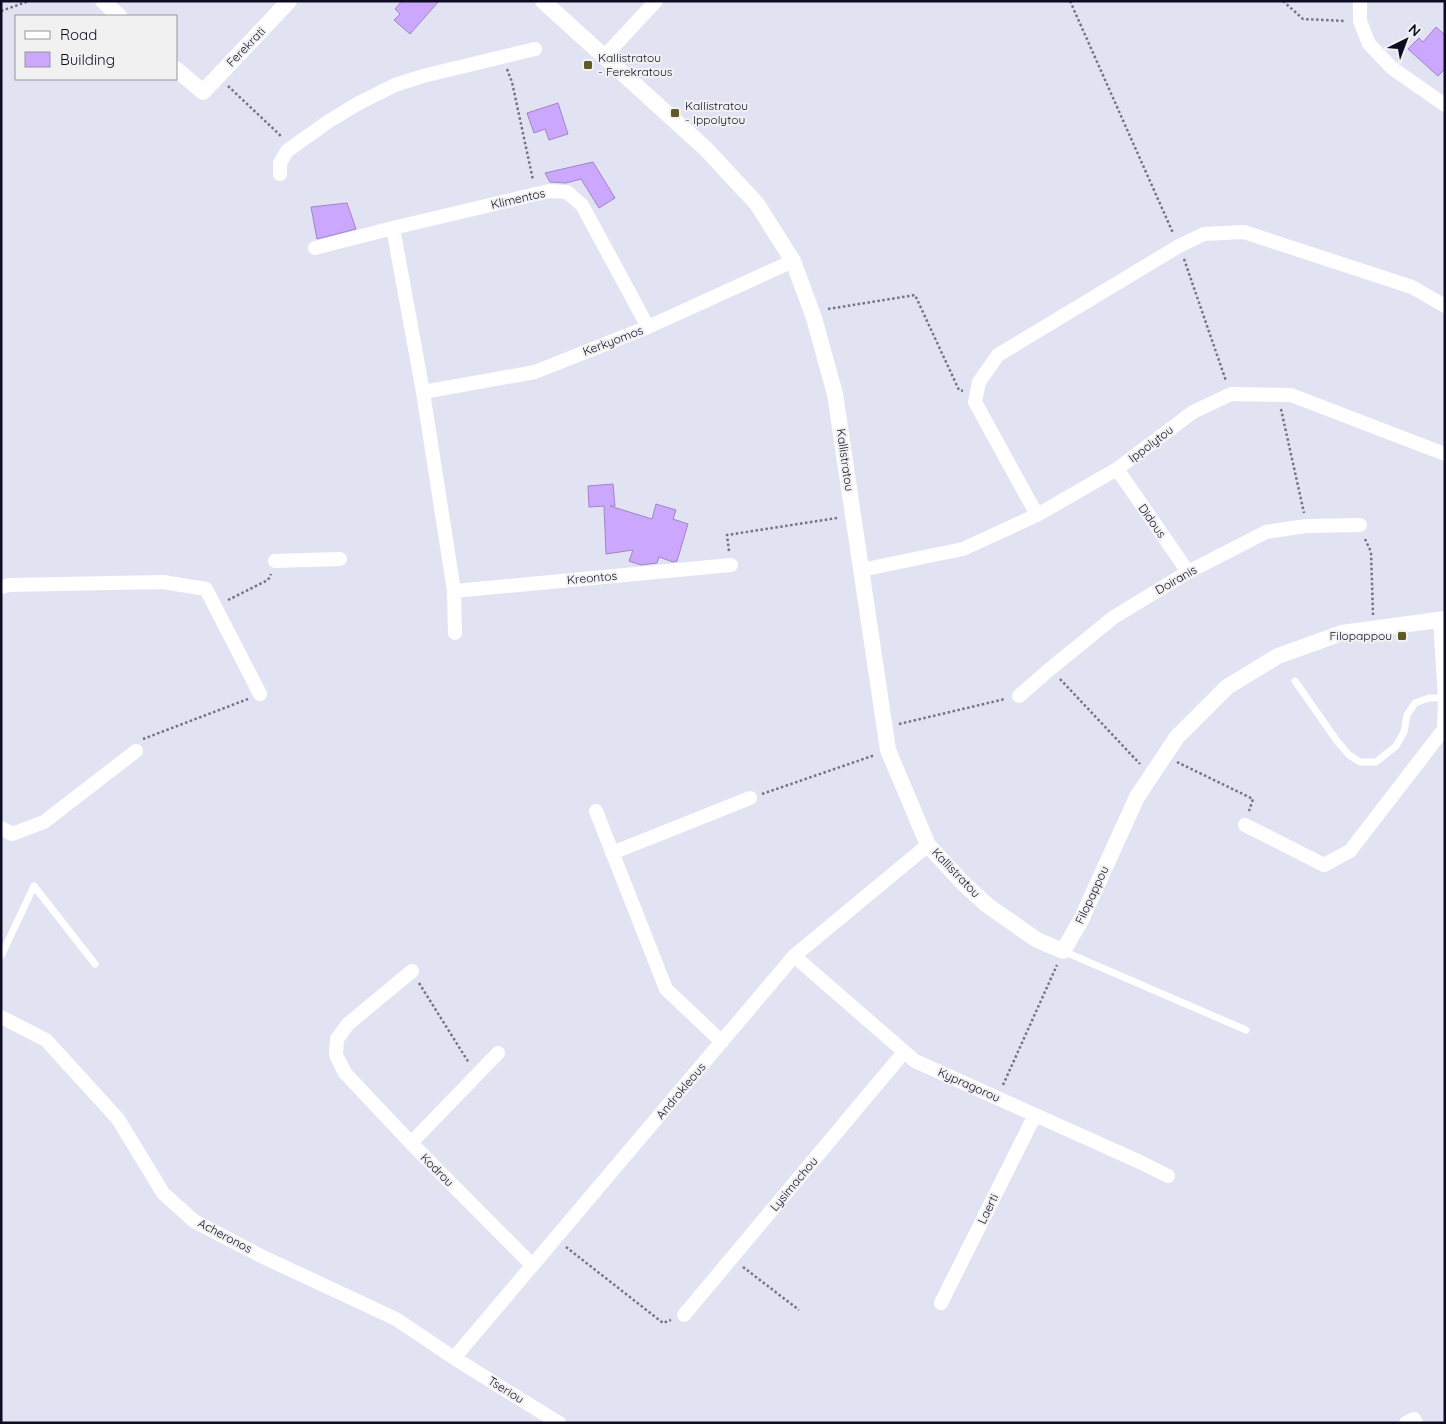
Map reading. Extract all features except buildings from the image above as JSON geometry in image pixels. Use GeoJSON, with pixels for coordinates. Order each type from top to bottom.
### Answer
{"type":"FeatureCollection","features":[{"type":"Feature","properties":{"kind":"street"},"geometry":{"type":"LineString","coordinates":[[103,1],[118,15]]}},
{"type":"Feature","properties":{"kind":"street","name":"Ferekrati"},"geometry":{"type":"LineString","coordinates":[[178,71],[203,92],[289,1]]}},
{"type":"Feature","properties":{"kind":"street","name":"Kallistratou"},"geometry":{"type":"LineString","coordinates":[[543,1],[713,156],[757,204],[793,261],[812,312],[835,394],[888,750],[928,844],[986,905],[1037,940],[1063,951]]}},
{"type":"Feature","properties":{"kind":"street"},"geometry":{"type":"LineString","coordinates":[[604,57],[656,1]]}},
{"type":"Feature","properties":{"kind":"street"},"geometry":{"type":"LineString","coordinates":[[1360,1],[1360,21],[1369,44],[1392,68],[1445,105]]}},
{"type":"Feature","properties":{"kind":"street"},"geometry":{"type":"LineString","coordinates":[[280,174],[280,163],[292,146],[359,103],[395,86],[423,76],[535,49]]}},
{"type":"Feature","properties":{"kind":"street","name":"Klimentos"},"geometry":{"type":"LineString","coordinates":[[315,248],[549,191],[568,192],[582,205],[648,327]]}},
{"type":"Feature","properties":{"kind":"street"},"geometry":{"type":"LineString","coordinates":[[392,228],[423,392],[454,592],[455,633]]}},
{"type":"Feature","properties":{"kind":"street"},"geometry":{"type":"LineString","coordinates":[[1037,515],[975,402],[979,382],[998,355],[1179,246],[1204,234],[1244,232],[1412,287],[1445,306]]}},
{"type":"Feature","properties":{"kind":"street","name":"Kerkyomos"},"geometry":{"type":"LineString","coordinates":[[423,392],[535,372],[648,327],[793,261]]}},
{"type":"Feature","properties":{"kind":"street","name":"Ippolytou"},"geometry":{"type":"LineString","coordinates":[[861,570],[963,549],[1037,515],[1117,469],[1194,412],[1231,394],[1291,395],[1445,454]]}},
{"type":"Feature","properties":{"kind":"street","name":"Didous"},"geometry":{"type":"LineString","coordinates":[[1117,469],[1188,572]]}},
{"type":"Feature","properties":{"kind":"street","name":"Doiranis"},"geometry":{"type":"LineString","coordinates":[[1019,696],[1050,668],[1114,617],[1188,572],[1266,532],[1306,526],[1360,525]]}},
{"type":"Feature","properties":{"kind":"street"},"geometry":{"type":"LineString","coordinates":[[275,561],[340,558]]}},
{"type":"Feature","properties":{"kind":"street","name":"Kreontos"},"geometry":{"type":"LineString","coordinates":[[454,592],[731,565]]}},
{"type":"Feature","properties":{"kind":"street"},"geometry":{"type":"LineString","coordinates":[[1,587],[9,585],[163,582],[206,589],[260,694]]}},
{"type":"Feature","properties":{"kind":"street"},"geometry":{"type":"LineString","coordinates":[[1245,825],[1324,865],[1350,851],[1444,729],[1443,620]]}},
{"type":"Feature","properties":{"kind":"street","name":"Filopappou"},"geometry":{"type":"LineString","coordinates":[[1063,951],[1081,920],[1138,797],[1151,776],[1177,737],[1227,687],[1278,656],[1342,633],[1443,620]]}},
{"type":"Feature","properties":{"kind":"street"},"geometry":{"type":"LineString","coordinates":[[1,828],[12,834],[44,822],[136,751]]}},
{"type":"Feature","properties":{"kind":"street"},"geometry":{"type":"LineString","coordinates":[[612,853],[750,798]]}},
{"type":"Feature","properties":{"kind":"street"},"geometry":{"type":"LineString","coordinates":[[596,811],[666,989],[722,1042]]}},
{"type":"Feature","properties":{"kind":"street","name":"Androkleous"},"geometry":{"type":"LineString","coordinates":[[454,1358],[794,956],[928,844]]}},
{"type":"Feature","properties":{"kind":"street","name":"Kypragorou"},"geometry":{"type":"LineString","coordinates":[[794,956],[915,1061],[1168,1176]]}},
{"type":"Feature","properties":{"kind":"street","name":"Kodrou"},"geometry":{"type":"LineString","coordinates":[[412,971],[348,1024],[337,1039],[336,1055],[345,1073],[411,1144],[532,1265]]}},
{"type":"Feature","properties":{"kind":"street","name":"Acheronos"},"geometry":{"type":"LineString","coordinates":[[1,1017],[46,1040],[118,1119],[163,1193],[194,1221],[261,1256],[396,1319],[454,1358]]}},
{"type":"Feature","properties":{"kind":"street","name":"Lysimachou"},"geometry":{"type":"LineString","coordinates":[[684,1316],[904,1052]]}},
{"type":"Feature","properties":{"kind":"street"},"geometry":{"type":"LineString","coordinates":[[411,1144],[498,1053]]}},
{"type":"Feature","properties":{"kind":"street","name":"Laerti"},"geometry":{"type":"LineString","coordinates":[[941,1303],[1035,1115]]}},
{"type":"Feature","properties":{"kind":"street","name":"Tseriou"},"geometry":{"type":"LineString","coordinates":[[454,1358],[559,1423]]}},
{"type":"Feature","properties":{"kind":"street"},"geometry":{"type":"LineString","coordinates":[[1406,1423],[1414,1419],[1416,1423]]}},
{"type":"Feature","properties":{"kind":"lane"},"geometry":{"type":"LineString","coordinates":[[1295,681],[1337,741],[1349,755],[1360,762],[1376,762],[1396,746],[1404,732],[1407,716],[1415,703],[1429,698],[1445,698]]}},
{"type":"Feature","properties":{"kind":"lane"},"geometry":{"type":"LineString","coordinates":[[1,956],[34,886],[95,964]]}},
{"type":"Feature","properties":{"kind":"lane"},"geometry":{"type":"LineString","coordinates":[[1063,951],[1246,1030]]}},
{"type":"Feature","properties":{"kind":"path"},"geometry":{"type":"LineString","coordinates":[[1,11],[29,1]]}},
{"type":"Feature","properties":{"kind":"path"},"geometry":{"type":"LineString","coordinates":[[1070,1],[1179,246],[1231,394]]}},
{"type":"Feature","properties":{"kind":"path"},"geometry":{"type":"LineString","coordinates":[[1284,1],[1303,19],[1360,21]]}},
{"type":"Feature","properties":{"kind":"path"},"geometry":{"type":"LineString","coordinates":[[502,57],[512,82],[536,194]]}},
{"type":"Feature","properties":{"kind":"path"},"geometry":{"type":"LineString","coordinates":[[218,77],[292,146]]}},
{"type":"Feature","properties":{"kind":"path"},"geometry":{"type":"LineString","coordinates":[[812,312],[915,295],[959,390],[977,393]]}},
{"type":"Feature","properties":{"kind":"path"},"geometry":{"type":"LineString","coordinates":[[1278,395],[1306,526]]}},
{"type":"Feature","properties":{"kind":"path"},"geometry":{"type":"LineString","coordinates":[[731,565],[728,535],[853,516]]}},
{"type":"Feature","properties":{"kind":"path"},"geometry":{"type":"LineString","coordinates":[[1360,525],[1371,552],[1374,628]]}},
{"type":"Feature","properties":{"kind":"path"},"geometry":{"type":"LineString","coordinates":[[215,606],[268,580],[275,561]]}},
{"type":"Feature","properties":{"kind":"path"},"geometry":{"type":"LineString","coordinates":[[1050,668],[1151,776]]}},
{"type":"Feature","properties":{"kind":"path"},"geometry":{"type":"LineString","coordinates":[[136,751],[142,740],[260,694]]}},
{"type":"Feature","properties":{"kind":"path"},"geometry":{"type":"LineString","coordinates":[[885,728],[1019,696]]}},
{"type":"Feature","properties":{"kind":"path"},"geometry":{"type":"LineString","coordinates":[[750,798],[888,750]]}},
{"type":"Feature","properties":{"kind":"path"},"geometry":{"type":"LineString","coordinates":[[1165,756],[1253,799],[1245,825]]}},
{"type":"Feature","properties":{"kind":"path"},"geometry":{"type":"LineString","coordinates":[[997,1098],[1063,951]]}},
{"type":"Feature","properties":{"kind":"path"},"geometry":{"type":"LineString","coordinates":[[412,971],[476,1075]]}},
{"type":"Feature","properties":{"kind":"path"},"geometry":{"type":"LineString","coordinates":[[555,1238],[663,1323],[684,1316]]}},
{"type":"Feature","properties":{"kind":"path"},"geometry":{"type":"LineString","coordinates":[[732,1258],[799,1310]]}},
{"type":"Feature","properties":{"kind":"place","name":"Kallistratou - Ferekratous"},"geometry":{"type":"Point","coordinates":[588,65]}},
{"type":"Feature","properties":{"kind":"place","name":"Kallistratou - Ippolytou"},"geometry":{"type":"Point","coordinates":[675,113]}},
{"type":"Feature","properties":{"kind":"place","name":"Filopappou"},"geometry":{"type":"Point","coordinates":[1402,636]}}]}
